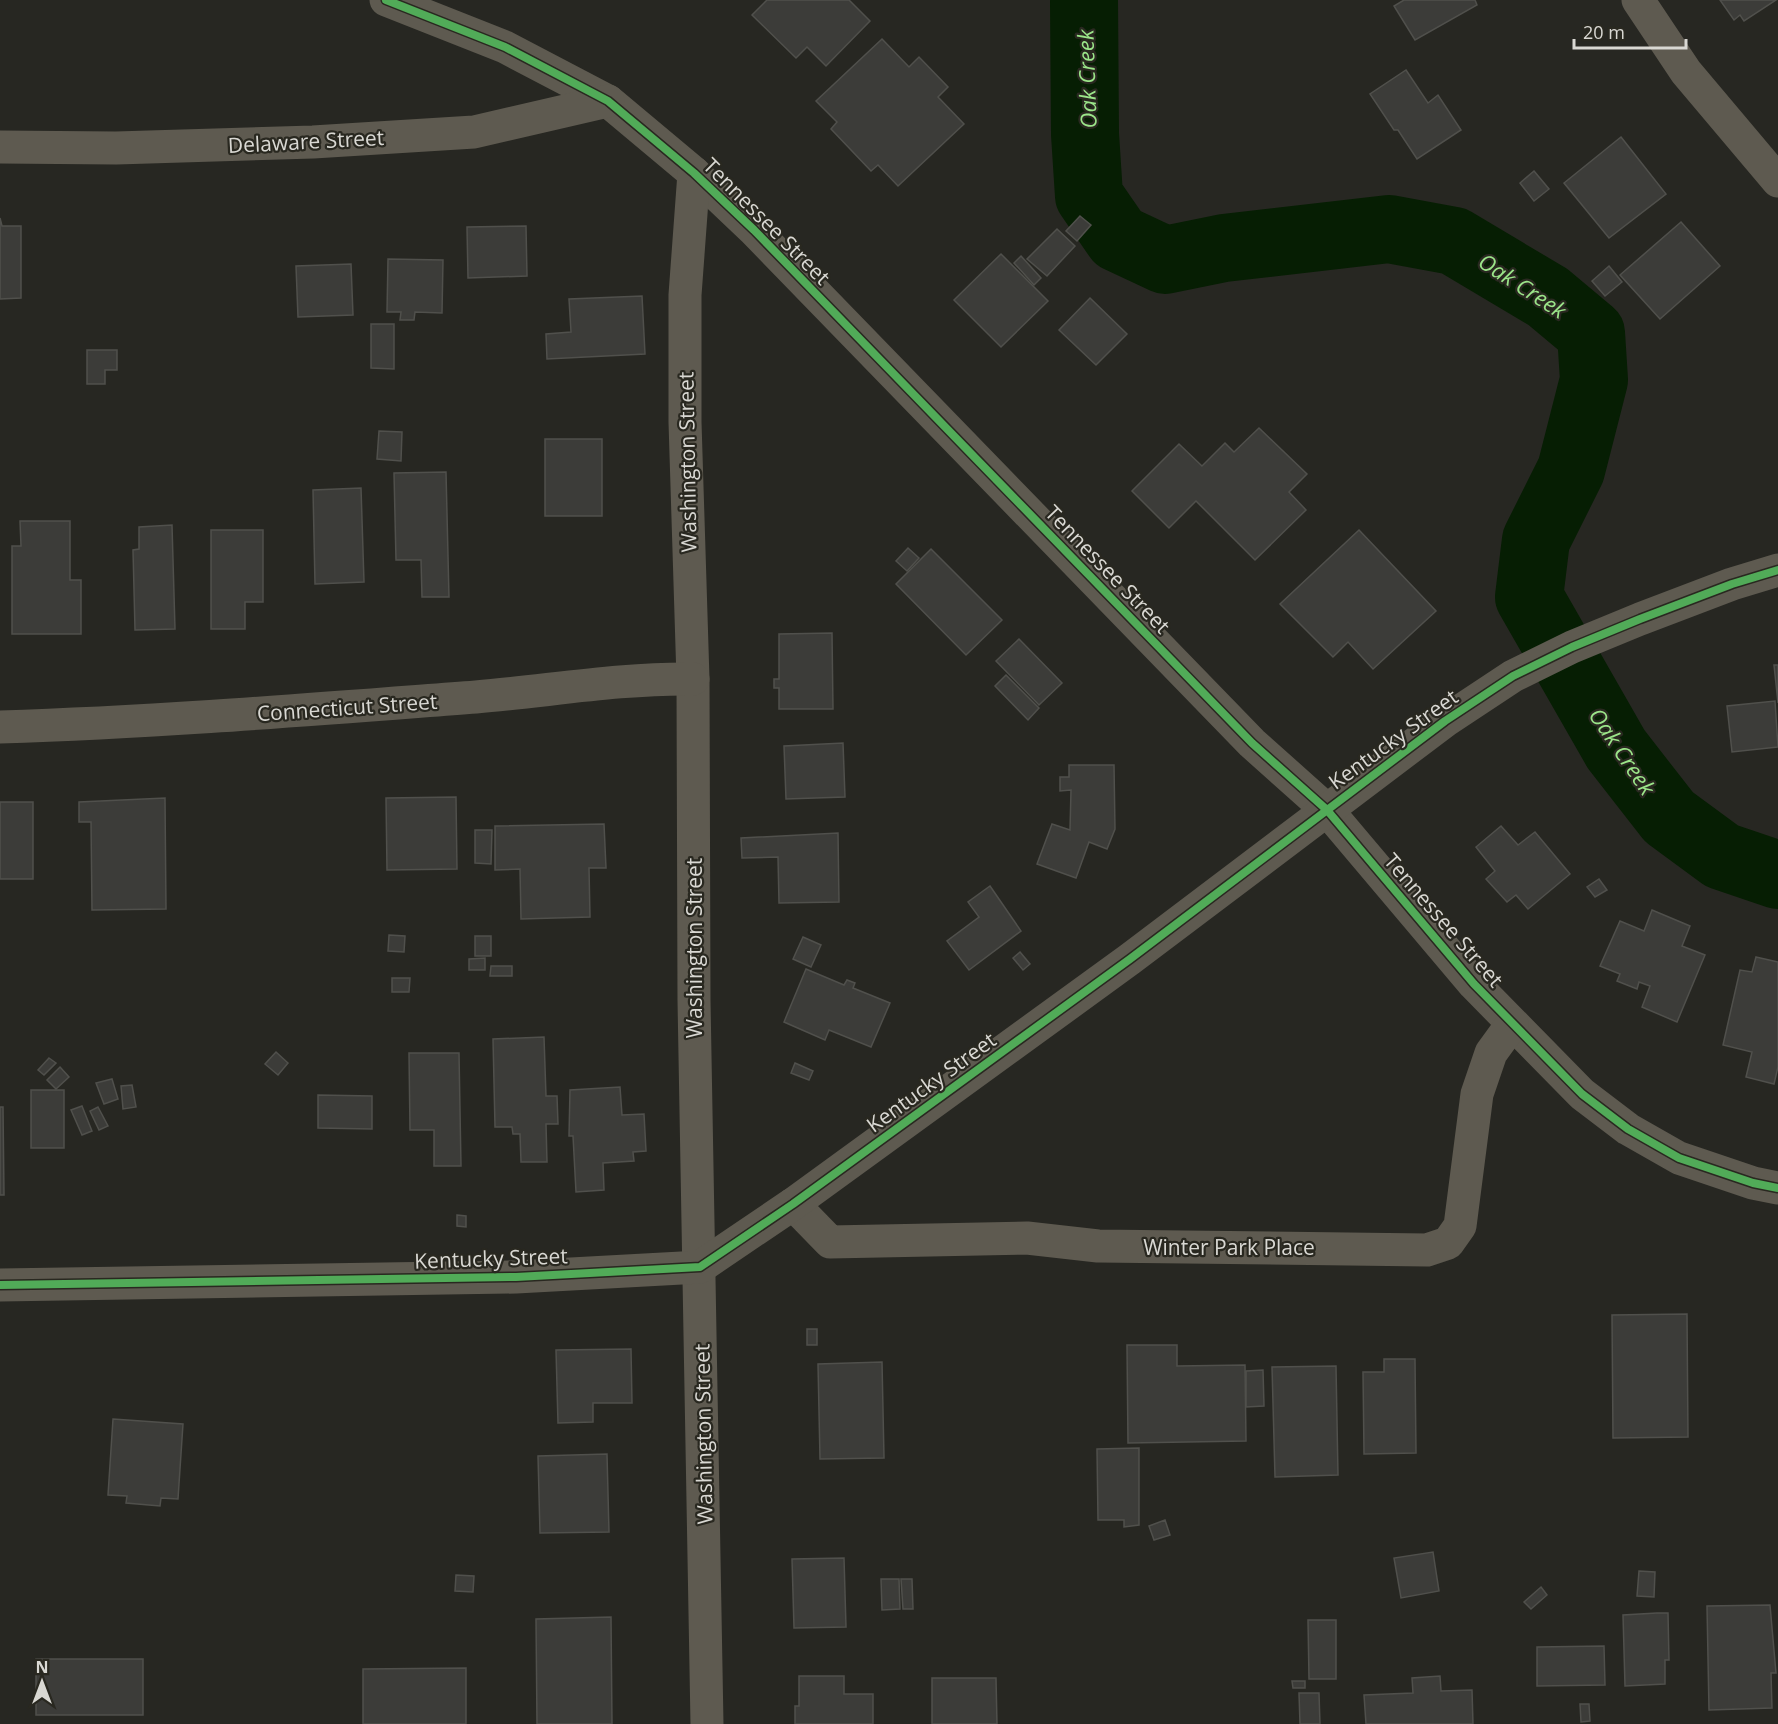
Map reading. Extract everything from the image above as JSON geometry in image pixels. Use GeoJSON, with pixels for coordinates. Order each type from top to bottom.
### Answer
{"type":"FeatureCollection","features":[{"type":"Feature","properties":{"kind":"street","name":"Tennessee Street"},"geometry":{"type":"LineString","coordinates":[[386,0],[505,46],[608,101],[694,173],[754,230],[1252,743],[1327,810],[1474,984],[1582,1094],[1628,1129],[1679,1158],[1753,1183],[1778,1188]]}},
{"type":"Feature","properties":{"kind":"street"},"geometry":{"type":"LineString","coordinates":[[1638,0],[1686,72],[1778,181]]}},
{"type":"Feature","properties":{"kind":"street","name":"Delaware Street"},"geometry":{"type":"LineString","coordinates":[[0,147],[116,148],[301,143],[474,132],[608,101]]}},
{"type":"Feature","properties":{"kind":"street","name":"Washington Street"},"geometry":{"type":"LineString","coordinates":[[694,173],[685,295],[685,423],[693,679],[694,1000],[707,1724]]}},
{"type":"Feature","properties":{"kind":"street","name":"Kentucky Street"},"geometry":{"type":"LineString","coordinates":[[0,1285],[516,1276],[700,1266],[793,1204],[1130,959],[1444,721],[1514,676],[1572,647],[1732,584],[1778,570]]}},
{"type":"Feature","properties":{"kind":"street","name":"Connecticut Street"},"geometry":{"type":"LineString","coordinates":[[0,727],[144,723],[527,693],[646,679],[693,679]]}},
{"type":"Feature","properties":{"kind":"street","name":"Winter Park Place"},"geometry":{"type":"LineString","coordinates":[[793,1204],[830,1242],[1027,1238],[1098,1246],[1427,1250],[1449,1243],[1460,1226],[1477,1094],[1491,1053],[1512,1024]]}},
{"type":"Feature","properties":{"kind":"building"},"geometry":{"type":"Polygon","coordinates":[[[767,0],[849,0],[870,21],[826,66],[807,47],[796,58],[752,15],[767,0]]]}},
{"type":"Feature","properties":{"kind":"building"},"geometry":{"type":"Polygon","coordinates":[[[1404,0],[1475,0],[1477,5],[1415,40],[1394,6],[1404,0]]]}},
{"type":"Feature","properties":{"kind":"building"},"geometry":{"type":"Polygon","coordinates":[[[1720,0],[1776,0],[1744,21],[1740,15],[1734,20],[1720,0]]]}},
{"type":"Feature","properties":{"kind":"building"},"geometry":{"type":"Polygon","coordinates":[[[882,39],[909,67],[919,57],[948,87],[938,97],[964,124],[898,186],[878,165],[871,171],[831,129],[837,122],[816,101],[882,39]]]}},
{"type":"Feature","properties":{"kind":"building"},"geometry":{"type":"Polygon","coordinates":[[[1406,70],[1428,103],[1438,95],[1461,130],[1417,159],[1370,94],[1406,70]]]}},
{"type":"Feature","properties":{"kind":"building"},"geometry":{"type":"Polygon","coordinates":[[[1621,137],[1666,194],[1609,238],[1564,183],[1621,137]]]}},
{"type":"Feature","properties":{"kind":"building"},"geometry":{"type":"Polygon","coordinates":[[[1534,171],[1549,189],[1534,201],[1520,183],[1534,171]]]}},
{"type":"Feature","properties":{"kind":"building"},"geometry":{"type":"Polygon","coordinates":[[[1080,216],[1091,225],[1077,241],[1066,231],[1080,216]]]}},
{"type":"Feature","properties":{"kind":"building"},"geometry":{"type":"Polygon","coordinates":[[[0,218],[2,226],[21,226],[21,298],[0,299],[0,218]]]}},
{"type":"Feature","properties":{"kind":"building"},"geometry":{"type":"Polygon","coordinates":[[[1681,222],[1720,266],[1660,319],[1620,275],[1681,222]]]}},
{"type":"Feature","properties":{"kind":"building"},"geometry":{"type":"Polygon","coordinates":[[[526,226],[527,276],[468,278],[467,227],[526,226]]]}},
{"type":"Feature","properties":{"kind":"building"},"geometry":{"type":"Polygon","coordinates":[[[1057,229],[1075,246],[1047,276],[1027,259],[1057,229]]]}},
{"type":"Feature","properties":{"kind":"building"},"geometry":{"type":"Polygon","coordinates":[[[1001,254],[1048,301],[1001,347],[954,300],[1001,254]]]}},
{"type":"Feature","properties":{"kind":"building"},"geometry":{"type":"Polygon","coordinates":[[[1021,256],[1041,278],[1034,285],[1014,263],[1021,256]]]}},
{"type":"Feature","properties":{"kind":"building"},"geometry":{"type":"Polygon","coordinates":[[[388,259],[443,260],[442,313],[415,312],[414,320],[400,320],[401,312],[387,312],[388,259]]]}},
{"type":"Feature","properties":{"kind":"building"},"geometry":{"type":"Polygon","coordinates":[[[351,264],[353,315],[298,317],[296,266],[351,264]]]}},
{"type":"Feature","properties":{"kind":"building"},"geometry":{"type":"Polygon","coordinates":[[[1609,266],[1622,282],[1605,296],[1592,281],[1609,266]]]}},
{"type":"Feature","properties":{"kind":"building"},"geometry":{"type":"Polygon","coordinates":[[[642,296],[645,354],[547,359],[546,334],[571,332],[569,299],[642,296]]]}},
{"type":"Feature","properties":{"kind":"building"},"geometry":{"type":"Polygon","coordinates":[[[1090,298],[1127,334],[1096,365],[1059,330],[1090,298]]]}},
{"type":"Feature","properties":{"kind":"building"},"geometry":{"type":"Polygon","coordinates":[[[371,324],[394,324],[394,369],[371,368],[371,324]]]}},
{"type":"Feature","properties":{"kind":"building"},"geometry":{"type":"Polygon","coordinates":[[[87,350],[117,350],[117,370],[105,370],[105,384],[87,384],[87,350]]]}},
{"type":"Feature","properties":{"kind":"building"},"geometry":{"type":"Polygon","coordinates":[[[1259,428],[1307,474],[1289,492],[1306,510],[1255,560],[1196,501],[1169,528],[1132,491],[1179,444],[1202,466],[1225,443],[1234,452],[1259,428]]]}},
{"type":"Feature","properties":{"kind":"building"},"geometry":{"type":"Polygon","coordinates":[[[379,431],[402,432],[401,461],[377,459],[379,431]]]}},
{"type":"Feature","properties":{"kind":"building"},"geometry":{"type":"Polygon","coordinates":[[[545,439],[602,439],[602,516],[545,516],[545,439]]]}},
{"type":"Feature","properties":{"kind":"building"},"geometry":{"type":"Polygon","coordinates":[[[446,472],[449,597],[422,597],[421,560],[396,560],[394,473],[446,472]]]}},
{"type":"Feature","properties":{"kind":"building"},"geometry":{"type":"Polygon","coordinates":[[[361,488],[364,582],[315,584],[313,490],[361,488]]]}},
{"type":"Feature","properties":{"kind":"building"},"geometry":{"type":"Polygon","coordinates":[[[20,521],[70,521],[70,580],[81,580],[81,634],[12,634],[12,546],[21,546],[20,521]]]}},
{"type":"Feature","properties":{"kind":"building"},"geometry":{"type":"Polygon","coordinates":[[[172,525],[175,629],[135,630],[133,550],[139,549],[139,527],[172,525]]]}},
{"type":"Feature","properties":{"kind":"building"},"geometry":{"type":"Polygon","coordinates":[[[211,530],[263,530],[263,602],[245,602],[245,629],[211,629],[211,530]]]}},
{"type":"Feature","properties":{"kind":"building"},"geometry":{"type":"Polygon","coordinates":[[[1359,530],[1436,611],[1373,669],[1348,642],[1333,657],[1280,604],[1359,530]]]}},
{"type":"Feature","properties":{"kind":"building"},"geometry":{"type":"Polygon","coordinates":[[[908,548],[919,558],[907,571],[896,561],[908,548]]]}},
{"type":"Feature","properties":{"kind":"building"},"geometry":{"type":"Polygon","coordinates":[[[931,549],[1002,620],[966,655],[896,584],[931,549]]]}},
{"type":"Feature","properties":{"kind":"building"},"geometry":{"type":"Polygon","coordinates":[[[832,633],[833,709],[779,709],[779,688],[774,688],[774,679],[779,679],[779,634],[832,633]]]}},
{"type":"Feature","properties":{"kind":"building"},"geometry":{"type":"Polygon","coordinates":[[[1019,639],[1062,683],[1039,705],[996,661],[1019,639]]]}},
{"type":"Feature","properties":{"kind":"building"},"geometry":{"type":"Polygon","coordinates":[[[1774,665],[1778,665],[1778,703],[1774,665]]]}},
{"type":"Feature","properties":{"kind":"building"},"geometry":{"type":"Polygon","coordinates":[[[1006,675],[1039,708],[1028,720],[995,686],[1006,675]]]}},
{"type":"Feature","properties":{"kind":"building"},"geometry":{"type":"Polygon","coordinates":[[[1775,701],[1778,747],[1732,752],[1727,706],[1775,701]]]}},
{"type":"Feature","properties":{"kind":"building"},"geometry":{"type":"Polygon","coordinates":[[[843,743],[845,797],[786,799],[784,746],[843,743]]]}},
{"type":"Feature","properties":{"kind":"building"},"geometry":{"type":"Polygon","coordinates":[[[1069,765],[1114,765],[1115,829],[1107,849],[1089,842],[1076,878],[1037,864],[1052,824],[1070,830],[1071,790],[1060,791],[1060,777],[1069,777],[1069,765]]]}},
{"type":"Feature","properties":{"kind":"building"},"geometry":{"type":"Polygon","coordinates":[[[456,797],[457,869],[387,870],[386,798],[456,797]]]}},
{"type":"Feature","properties":{"kind":"building"},"geometry":{"type":"Polygon","coordinates":[[[165,798],[166,909],[92,910],[91,822],[79,822],[79,802],[165,798]]]}},
{"type":"Feature","properties":{"kind":"building"},"geometry":{"type":"Polygon","coordinates":[[[0,802],[33,802],[33,879],[0,879],[0,802]]]}},
{"type":"Feature","properties":{"kind":"building"},"geometry":{"type":"Polygon","coordinates":[[[604,824],[606,868],[589,868],[590,917],[521,919],[520,869],[495,870],[495,826],[604,824]]]}},
{"type":"Feature","properties":{"kind":"building"},"geometry":{"type":"Polygon","coordinates":[[[1501,826],[1518,845],[1535,832],[1570,874],[1528,909],[1516,895],[1507,902],[1486,879],[1495,871],[1476,847],[1501,826]]]}},
{"type":"Feature","properties":{"kind":"building"},"geometry":{"type":"Polygon","coordinates":[[[475,830],[492,830],[491,864],[475,863],[475,830]]]}},
{"type":"Feature","properties":{"kind":"building"},"geometry":{"type":"Polygon","coordinates":[[[838,833],[839,902],[779,903],[778,857],[742,858],[741,838],[838,833]]]}},
{"type":"Feature","properties":{"kind":"building"},"geometry":{"type":"Polygon","coordinates":[[[1599,879],[1607,890],[1595,897],[1587,887],[1599,879]]]}},
{"type":"Feature","properties":{"kind":"building"},"geometry":{"type":"Polygon","coordinates":[[[990,886],[1021,931],[969,970],[947,941],[979,917],[968,902],[990,886]]]}},
{"type":"Feature","properties":{"kind":"building"},"geometry":{"type":"Polygon","coordinates":[[[1652,910],[1690,926],[1682,946],[1705,955],[1677,1022],[1642,1007],[1650,986],[1639,982],[1637,989],[1617,981],[1620,974],[1600,966],[1620,921],[1644,931],[1652,910]]]}},
{"type":"Feature","properties":{"kind":"building"},"geometry":{"type":"Polygon","coordinates":[[[389,935],[405,936],[404,952],[388,951],[389,935]]]}},
{"type":"Feature","properties":{"kind":"building"},"geometry":{"type":"Polygon","coordinates":[[[475,936],[491,936],[491,956],[475,956],[475,936]]]}},
{"type":"Feature","properties":{"kind":"building"},"geometry":{"type":"Polygon","coordinates":[[[803,937],[821,945],[811,967],[793,959],[803,937]]]}},
{"type":"Feature","properties":{"kind":"building"},"geometry":{"type":"Polygon","coordinates":[[[1020,952],[1030,964],[1023,970],[1013,958],[1020,952]]]}},
{"type":"Feature","properties":{"kind":"building"},"geometry":{"type":"Polygon","coordinates":[[[1756,957],[1778,962],[1778,1067],[1774,1084],[1746,1077],[1752,1052],[1723,1045],[1740,970],[1752,972],[1756,957]]]}},
{"type":"Feature","properties":{"kind":"building"},"geometry":{"type":"Polygon","coordinates":[[[485,958],[485,970],[469,970],[469,959],[485,958]]]}},
{"type":"Feature","properties":{"kind":"building"},"geometry":{"type":"Polygon","coordinates":[[[491,966],[512,966],[512,976],[490,976],[491,966]]]}},
{"type":"Feature","properties":{"kind":"building"},"geometry":{"type":"Polygon","coordinates":[[[806,969],[844,985],[847,980],[855,983],[853,988],[890,1003],[871,1047],[829,1030],[825,1040],[784,1022],[806,969]]]}},
{"type":"Feature","properties":{"kind":"building"},"geometry":{"type":"Polygon","coordinates":[[[392,978],[410,978],[409,992],[392,992],[392,978]]]}},
{"type":"Feature","properties":{"kind":"building"},"geometry":{"type":"Polygon","coordinates":[[[544,1037],[546,1096],[557,1096],[558,1124],[546,1124],[547,1162],[521,1162],[520,1134],[513,1134],[512,1127],[495,1127],[493,1039],[544,1037]]]}},
{"type":"Feature","properties":{"kind":"building"},"geometry":{"type":"Polygon","coordinates":[[[276,1052],[288,1063],[278,1075],[265,1064],[276,1052]]]}},
{"type":"Feature","properties":{"kind":"building"},"geometry":{"type":"Polygon","coordinates":[[[409,1053],[459,1053],[461,1166],[434,1166],[434,1130],[410,1130],[409,1053]]]}},
{"type":"Feature","properties":{"kind":"building"},"geometry":{"type":"Polygon","coordinates":[[[49,1058],[56,1063],[44,1075],[38,1070],[49,1058]]]}},
{"type":"Feature","properties":{"kind":"building"},"geometry":{"type":"Polygon","coordinates":[[[795,1063],[813,1071],[809,1080],[791,1073],[795,1063]]]}},
{"type":"Feature","properties":{"kind":"building"},"geometry":{"type":"Polygon","coordinates":[[[60,1067],[69,1077],[56,1089],[47,1080],[60,1067]]]}},
{"type":"Feature","properties":{"kind":"building"},"geometry":{"type":"Polygon","coordinates":[[[112,1079],[118,1099],[104,1104],[96,1083],[112,1079]]]}},
{"type":"Feature","properties":{"kind":"building"},"geometry":{"type":"Polygon","coordinates":[[[132,1085],[136,1107],[123,1109],[121,1086],[132,1085]]]}},
{"type":"Feature","properties":{"kind":"building"},"geometry":{"type":"Polygon","coordinates":[[[620,1087],[622,1115],[644,1114],[646,1151],[633,1152],[634,1161],[603,1163],[604,1190],[576,1192],[573,1136],[569,1136],[570,1090],[620,1087]]]}},
{"type":"Feature","properties":{"kind":"building"},"geometry":{"type":"Polygon","coordinates":[[[31,1090],[64,1090],[64,1148],[31,1148],[31,1090]]]}},
{"type":"Feature","properties":{"kind":"building"},"geometry":{"type":"Polygon","coordinates":[[[318,1095],[372,1096],[372,1129],[318,1128],[318,1095]]]}},
{"type":"Feature","properties":{"kind":"building"},"geometry":{"type":"Polygon","coordinates":[[[82,1106],[92,1131],[82,1135],[71,1110],[82,1106]]]}},
{"type":"Feature","properties":{"kind":"building"},"geometry":{"type":"Polygon","coordinates":[[[0,1107],[3,1107],[4,1195],[0,1195],[0,1107]]]}},
{"type":"Feature","properties":{"kind":"building"},"geometry":{"type":"Polygon","coordinates":[[[98,1107],[108,1126],[99,1130],[90,1111],[98,1107]]]}},
{"type":"Feature","properties":{"kind":"building"},"geometry":{"type":"Polygon","coordinates":[[[457,1215],[466,1216],[466,1227],[457,1226],[457,1215]]]}},
{"type":"Feature","properties":{"kind":"building"},"geometry":{"type":"Polygon","coordinates":[[[1687,1314],[1688,1437],[1613,1438],[1612,1315],[1687,1314]]]}},
{"type":"Feature","properties":{"kind":"building"},"geometry":{"type":"Polygon","coordinates":[[[807,1329],[817,1329],[817,1345],[807,1345],[807,1329]]]}},
{"type":"Feature","properties":{"kind":"building"},"geometry":{"type":"Polygon","coordinates":[[[1127,1345],[1177,1345],[1177,1366],[1245,1365],[1246,1441],[1128,1443],[1127,1345]]]}},
{"type":"Feature","properties":{"kind":"building"},"geometry":{"type":"Polygon","coordinates":[[[631,1349],[632,1403],[593,1403],[593,1422],[558,1423],[556,1350],[631,1349]]]}},
{"type":"Feature","properties":{"kind":"building"},"geometry":{"type":"Polygon","coordinates":[[[1384,1359],[1415,1359],[1416,1453],[1364,1454],[1363,1372],[1384,1372],[1384,1359]]]}},
{"type":"Feature","properties":{"kind":"building"},"geometry":{"type":"Polygon","coordinates":[[[882,1362],[884,1458],[820,1459],[818,1364],[882,1362]]]}},
{"type":"Feature","properties":{"kind":"building"},"geometry":{"type":"Polygon","coordinates":[[[1336,1366],[1338,1475],[1275,1477],[1272,1367],[1336,1366]]]}},
{"type":"Feature","properties":{"kind":"building"},"geometry":{"type":"Polygon","coordinates":[[[1263,1370],[1264,1406],[1246,1407],[1246,1371],[1263,1370]]]}},
{"type":"Feature","properties":{"kind":"building"},"geometry":{"type":"Polygon","coordinates":[[[113,1419],[183,1424],[178,1499],[161,1498],[160,1506],[126,1503],[127,1496],[108,1495],[113,1419]]]}},
{"type":"Feature","properties":{"kind":"building"},"geometry":{"type":"Polygon","coordinates":[[[1139,1448],[1139,1525],[1124,1527],[1124,1520],[1098,1520],[1097,1449],[1139,1448]]]}},
{"type":"Feature","properties":{"kind":"building"},"geometry":{"type":"Polygon","coordinates":[[[607,1454],[609,1532],[540,1533],[538,1456],[607,1454]]]}},
{"type":"Feature","properties":{"kind":"building"},"geometry":{"type":"Polygon","coordinates":[[[1165,1520],[1170,1535],[1154,1540],[1149,1526],[1165,1520]]]}},
{"type":"Feature","properties":{"kind":"building"},"geometry":{"type":"Polygon","coordinates":[[[1433,1552],[1439,1591],[1401,1598],[1394,1558],[1433,1552]]]}},
{"type":"Feature","properties":{"kind":"building"},"geometry":{"type":"Polygon","coordinates":[[[844,1558],[846,1627],[794,1628],[792,1559],[844,1558]]]}},
{"type":"Feature","properties":{"kind":"building"},"geometry":{"type":"Polygon","coordinates":[[[1639,1571],[1655,1572],[1654,1597],[1637,1596],[1639,1571]]]}},
{"type":"Feature","properties":{"kind":"building"},"geometry":{"type":"Polygon","coordinates":[[[456,1575],[474,1576],[473,1592],[455,1591],[456,1575]]]}},
{"type":"Feature","properties":{"kind":"building"},"geometry":{"type":"Polygon","coordinates":[[[881,1579],[899,1579],[900,1609],[882,1610],[881,1579]]]}},
{"type":"Feature","properties":{"kind":"building"},"geometry":{"type":"Polygon","coordinates":[[[901,1579],[912,1579],[913,1609],[903,1609],[901,1579]]]}},
{"type":"Feature","properties":{"kind":"building"},"geometry":{"type":"Polygon","coordinates":[[[1541,1587],[1547,1595],[1531,1609],[1524,1602],[1541,1587]]]}},
{"type":"Feature","properties":{"kind":"building"},"geometry":{"type":"Polygon","coordinates":[[[1770,1605],[1776,1673],[1771,1673],[1772,1708],[1709,1710],[1707,1606],[1770,1605]]]}},
{"type":"Feature","properties":{"kind":"building"},"geometry":{"type":"Polygon","coordinates":[[[1668,1613],[1669,1660],[1665,1660],[1665,1684],[1625,1686],[1623,1615],[1668,1613]]]}},
{"type":"Feature","properties":{"kind":"building"},"geometry":{"type":"Polygon","coordinates":[[[611,1617],[612,1724],[537,1724],[536,1619],[611,1617]]]}},
{"type":"Feature","properties":{"kind":"building"},"geometry":{"type":"Polygon","coordinates":[[[1308,1620],[1336,1620],[1336,1679],[1309,1679],[1308,1620]]]}},
{"type":"Feature","properties":{"kind":"building"},"geometry":{"type":"Polygon","coordinates":[[[1604,1646],[1605,1685],[1537,1686],[1537,1647],[1604,1646]]]}},
{"type":"Feature","properties":{"kind":"building"},"geometry":{"type":"Polygon","coordinates":[[[36,1659],[143,1659],[143,1715],[36,1715],[36,1659]]]}},
{"type":"Feature","properties":{"kind":"building"},"geometry":{"type":"Polygon","coordinates":[[[466,1668],[466,1724],[363,1724],[363,1669],[466,1668]]]}},
{"type":"Feature","properties":{"kind":"building"},"geometry":{"type":"Polygon","coordinates":[[[799,1676],[844,1676],[844,1694],[873,1694],[873,1724],[795,1724],[795,1706],[799,1706],[799,1676]]]}},
{"type":"Feature","properties":{"kind":"building"},"geometry":{"type":"Polygon","coordinates":[[[1440,1676],[1441,1691],[1472,1690],[1473,1724],[1366,1724],[1364,1695],[1413,1693],[1412,1678],[1440,1676]]]}},
{"type":"Feature","properties":{"kind":"building"},"geometry":{"type":"Polygon","coordinates":[[[932,1678],[996,1678],[997,1724],[932,1724],[932,1678]]]}},
{"type":"Feature","properties":{"kind":"building"},"geometry":{"type":"Polygon","coordinates":[[[1292,1681],[1305,1681],[1305,1688],[1293,1688],[1292,1681]]]}},
{"type":"Feature","properties":{"kind":"building"},"geometry":{"type":"Polygon","coordinates":[[[1299,1693],[1319,1693],[1320,1724],[1300,1724],[1299,1693]]]}},
{"type":"Feature","properties":{"kind":"building"},"geometry":{"type":"Polygon","coordinates":[[[1580,1704],[1589,1704],[1590,1721],[1581,1722],[1580,1704]]]}},
{"type":"Feature","properties":{"kind":"waterway","name":"Oak Creek"},"geometry":{"type":"LineString","coordinates":[[1084,0],[1085,134],[1089,196],[1118,238],[1165,260],[1224,248],[1389,229],[1454,241],[1548,297],[1591,333],[1594,380],[1571,470],[1536,540],[1529,597],[1616,749],[1669,817],[1722,856],[1778,875]]}},
{"type":"Feature","properties":{"kind":"cycle path"},"geometry":{"type":"LineString","coordinates":[[386,0],[505,47],[608,101],[694,173],[754,230],[1252,743],[1327,810],[1474,984],[1582,1094],[1628,1129],[1679,1158],[1753,1183],[1778,1188]]}},
{"type":"Feature","properties":{"kind":"cycle path"},"geometry":{"type":"LineString","coordinates":[[0,1285],[516,1277],[700,1267],[793,1204],[1130,959],[1445,721],[1513,676],[1572,647],[1640,619],[1732,584],[1778,570]]}}]}
